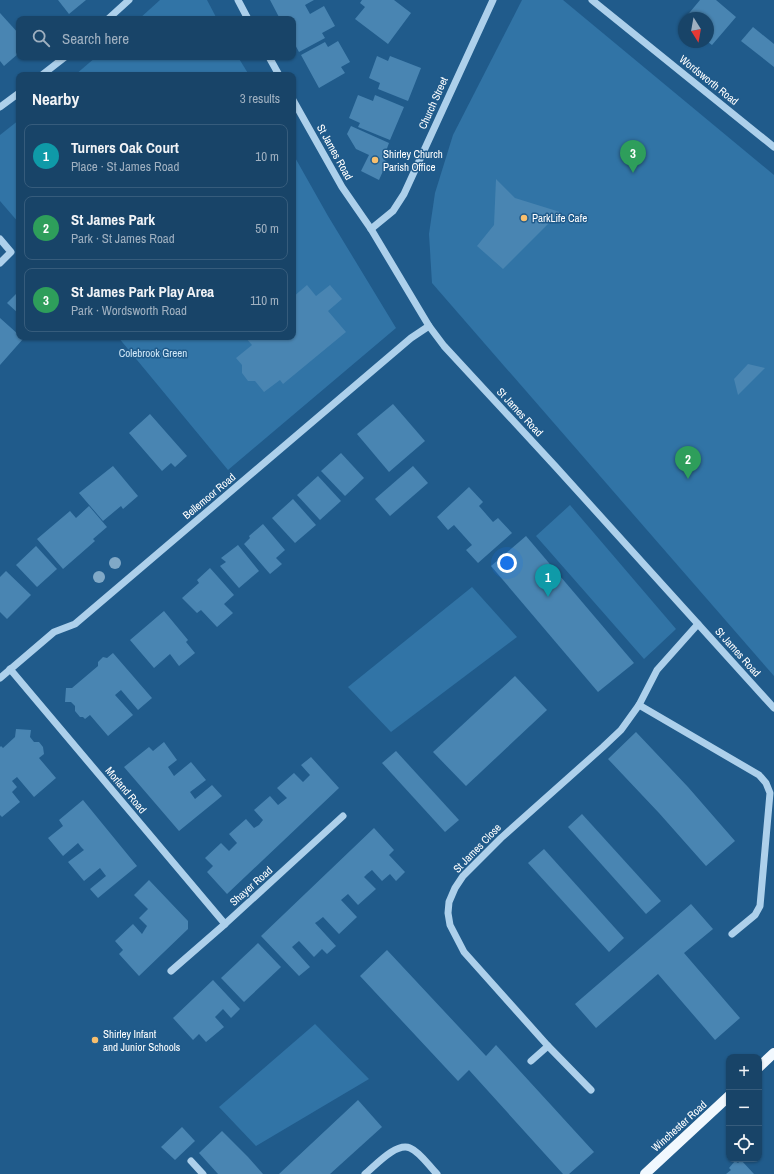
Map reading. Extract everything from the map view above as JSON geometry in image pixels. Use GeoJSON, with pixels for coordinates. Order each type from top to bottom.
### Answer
{"type":"FeatureCollection","features":[{"type":"Feature","properties":{"kind":"main road"},"geometry":{"type":"LineString","coordinates":[[762,1064],[774,1053]]}},
{"type":"Feature","properties":{"kind":"main road","name":"Winchester Road"},"geometry":{"type":"LineString","coordinates":[[644,1174],[726,1099]]}},
{"type":"Feature","properties":{"kind":"street"},"geometry":{"type":"LineString","coordinates":[[111,16],[129,0]]}},
{"type":"Feature","properties":{"kind":"street"},"geometry":{"type":"LineString","coordinates":[[238,0],[246,16]]}},
{"type":"Feature","properties":{"kind":"street","name":"Church Street"},"geometry":{"type":"LineString","coordinates":[[371,228],[393,210],[404,194],[493,0]]}},
{"type":"Feature","properties":{"kind":"street","name":"Wordsworth Road"},"geometry":{"type":"LineString","coordinates":[[592,0],[774,147]]}},
{"type":"Feature","properties":{"kind":"street"},"geometry":{"type":"LineString","coordinates":[[46,72],[61,60]]}},
{"type":"Feature","properties":{"kind":"street"},"geometry":{"type":"LineString","coordinates":[[271,60],[277,72]]}},
{"type":"Feature","properties":{"kind":"street"},"geometry":{"type":"LineString","coordinates":[[0,107],[16,94]]}},
{"type":"Feature","properties":{"kind":"street","name":"St James Road"},"geometry":{"type":"LineString","coordinates":[[296,105],[342,187],[371,228],[429,326],[444,346],[774,708]]}},
{"type":"Feature","properties":{"kind":"street"},"geometry":{"type":"LineString","coordinates":[[0,239],[11,252],[0,263]]}},
{"type":"Feature","properties":{"kind":"street","name":"Bellemoor Road"},"geometry":{"type":"LineString","coordinates":[[0,678],[54,632],[75,624],[399,348],[429,326]]}},
{"type":"Feature","properties":{"kind":"street","name":"St James Close"},"geometry":{"type":"LineString","coordinates":[[591,1090],[548,1046],[464,952],[450,925],[448,913],[449,902],[455,888],[463,876],[501,838],[621,730],[639,704],[657,670],[698,624]]}},
{"type":"Feature","properties":{"kind":"street","name":"Morland Road"},"geometry":{"type":"LineString","coordinates":[[10,669],[226,924]]}},
{"type":"Feature","properties":{"kind":"street"},"geometry":{"type":"LineString","coordinates":[[639,704],[759,775],[766,783],[770,793],[760,906],[755,915],[732,934]]}},
{"type":"Feature","properties":{"kind":"street","name":"Shayer Road"},"geometry":{"type":"LineString","coordinates":[[171,971],[226,924],[343,816]]}},
{"type":"Feature","properties":{"kind":"street"},"geometry":{"type":"LineString","coordinates":[[531,1062],[548,1046]]}},
{"type":"Feature","properties":{"kind":"street"},"geometry":{"type":"LineString","coordinates":[[365,1174],[388,1154],[400,1148],[409,1147],[416,1152],[437,1174]]}},
{"type":"Feature","properties":{"kind":"street"},"geometry":{"type":"LineString","coordinates":[[191,1161],[203,1174]]}},
{"type":"Feature","properties":{"kind":"green space"},"geometry":{"type":"Polygon","coordinates":[[[160,0],[207,0],[215,16],[142,16],[160,0]]]}},
{"type":"Feature","properties":{"kind":"green space"},"geometry":{"type":"Polygon","coordinates":[[[522,0],[563,0],[774,175],[774,676],[432,283],[429,234],[435,193],[453,135],[522,0]]]}},
{"type":"Feature","properties":{"kind":"green space"},"geometry":{"type":"Polygon","coordinates":[[[92,60],[240,60],[247,72],[78,72],[92,60]]]}},
{"type":"Feature","properties":{"kind":"green space"},"geometry":{"type":"Polygon","coordinates":[[[16,122],[16,220],[0,201],[0,135],[16,122]]]}},
{"type":"Feature","properties":{"kind":"green space","name":"Colebrook Green"},"geometry":{"type":"Polygon","coordinates":[[[296,159],[328,216],[396,328],[228,470],[120,340],[296,340],[296,159]]]}},
{"type":"Feature","properties":{"kind":"green space"},"geometry":{"type":"Polygon","coordinates":[[[570,505],[676,629],[644,659],[536,536],[570,505]]]}},
{"type":"Feature","properties":{"kind":"green space"},"geometry":{"type":"Polygon","coordinates":[[[472,587],[517,637],[391,732],[348,687],[472,587]]]}},
{"type":"Feature","properties":{"kind":"green space"},"geometry":{"type":"Polygon","coordinates":[[[315,1024],[369,1079],[256,1146],[219,1107],[315,1024]]]}},
{"type":"Feature","properties":{"kind":"building"},"geometry":{"type":"Polygon","coordinates":[[[58,0],[86,0],[69,14],[58,0]]]}},
{"type":"Feature","properties":{"kind":"building"},"geometry":{"type":"Polygon","coordinates":[[[270,0],[314,0],[305,5],[310,14],[324,6],[335,26],[322,33],[325,38],[299,52],[296,46],[296,16],[278,16],[270,0]]]}},
{"type":"Feature","properties":{"kind":"building"},"geometry":{"type":"Polygon","coordinates":[[[362,0],[394,0],[411,13],[388,44],[355,19],[365,7],[360,3],[362,0]]]}},
{"type":"Feature","properties":{"kind":"building"},"geometry":{"type":"Polygon","coordinates":[[[700,0],[716,0],[736,17],[714,43],[714,12],[690,12],[700,0]]]}},
{"type":"Feature","properties":{"kind":"building"},"geometry":{"type":"Polygon","coordinates":[[[0,13],[16,31],[16,56],[4,66],[0,61],[0,13]]]}},
{"type":"Feature","properties":{"kind":"building"},"geometry":{"type":"Polygon","coordinates":[[[753,27],[774,44],[774,67],[741,41],[753,27]]]}},
{"type":"Feature","properties":{"kind":"building"},"geometry":{"type":"Polygon","coordinates":[[[338,41],[350,62],[341,67],[345,73],[319,88],[301,55],[325,42],[328,47],[338,41]]]}},
{"type":"Feature","properties":{"kind":"building"},"geometry":{"type":"Polygon","coordinates":[[[377,56],[388,61],[390,56],[421,68],[408,101],[378,89],[380,83],[369,78],[377,56]]]}},
{"type":"Feature","properties":{"kind":"building"},"geometry":{"type":"Polygon","coordinates":[[[358,95],[373,101],[375,95],[404,107],[390,140],[358,127],[360,123],[349,118],[358,95]]]}},
{"type":"Feature","properties":{"kind":"building","name":"Shirley Church Parish Office"},"geometry":{"type":"Polygon","coordinates":[[[351,126],[389,143],[383,159],[387,162],[379,180],[361,171],[369,155],[356,149],[347,134],[351,126]]]}},
{"type":"Feature","properties":{"kind":"building","name":"ParkLife Cafe"},"geometry":{"type":"Polygon","coordinates":[[[496,179],[515,198],[560,212],[503,269],[477,246],[494,225],[496,179]]]}},
{"type":"Feature","properties":{"kind":"building"},"geometry":{"type":"Polygon","coordinates":[[[307,285],[316,296],[330,285],[342,299],[328,311],[346,332],[283,384],[280,380],[264,392],[255,381],[248,381],[242,373],[242,365],[236,358],[252,345],[248,340],[296,340],[296,294],[307,285]]]}},
{"type":"Feature","properties":{"kind":"building"},"geometry":{"type":"Polygon","coordinates":[[[16,294],[16,311],[7,303],[16,294]]]}},
{"type":"Feature","properties":{"kind":"building"},"geometry":{"type":"Polygon","coordinates":[[[0,318],[16,332],[16,340],[22,340],[0,365],[0,318]]]}},
{"type":"Feature","properties":{"kind":"building"},"geometry":{"type":"Polygon","coordinates":[[[748,364],[765,368],[738,395],[734,379],[748,364]]]}},
{"type":"Feature","properties":{"kind":"building"},"geometry":{"type":"Polygon","coordinates":[[[393,404],[425,441],[389,472],[357,434],[393,404]]]}},
{"type":"Feature","properties":{"kind":"building"},"geometry":{"type":"Polygon","coordinates":[[[150,414],[187,456],[175,467],[171,463],[162,471],[129,433],[150,414]]]}},
{"type":"Feature","properties":{"kind":"building"},"geometry":{"type":"Polygon","coordinates":[[[341,453],[364,478],[345,496],[321,471],[341,453]]]}},
{"type":"Feature","properties":{"kind":"building"},"geometry":{"type":"Polygon","coordinates":[[[113,466],[138,496],[123,509],[121,506],[103,521],[79,493],[113,466]]]}},
{"type":"Feature","properties":{"kind":"building"},"geometry":{"type":"Polygon","coordinates":[[[413,466],[428,483],[390,516],[375,499],[413,466]]]}},
{"type":"Feature","properties":{"kind":"building"},"geometry":{"type":"Polygon","coordinates":[[[318,476],[341,501],[320,520],[297,495],[318,476]]]}},
{"type":"Feature","properties":{"kind":"building"},"geometry":{"type":"Polygon","coordinates":[[[469,487],[483,502],[479,506],[493,522],[498,518],[512,533],[478,563],[466,550],[472,545],[454,525],[448,530],[437,517],[469,487]]]}},
{"type":"Feature","properties":{"kind":"building"},"geometry":{"type":"Polygon","coordinates":[[[293,499],[316,525],[295,543],[272,518],[293,499]]]}},
{"type":"Feature","properties":{"kind":"building"},"geometry":{"type":"Polygon","coordinates":[[[89,506],[107,527],[93,539],[95,541],[63,569],[37,539],[70,511],[76,518],[89,506]]]}},
{"type":"Feature","properties":{"kind":"building"},"geometry":{"type":"Polygon","coordinates":[[[263,524],[285,550],[276,558],[282,564],[270,574],[244,544],[250,538],[249,536],[263,524]]]}},
{"type":"Feature","properties":{"kind":"building"},"geometry":{"type":"Polygon","coordinates":[[[526,536],[634,663],[598,692],[491,566],[526,536]]]}},
{"type":"Feature","properties":{"kind":"building"},"geometry":{"type":"Polygon","coordinates":[[[238,545],[259,571],[239,588],[220,566],[226,562],[221,558],[238,545]]]}},
{"type":"Feature","properties":{"kind":"building"},"geometry":{"type":"Polygon","coordinates":[[[36,546],[57,569],[37,587],[16,565],[36,546]]]}},
{"type":"Feature","properties":{"kind":"building"},"geometry":{"type":"Polygon","coordinates":[[[210,568],[234,595],[224,604],[233,613],[217,627],[201,610],[197,613],[182,598],[199,583],[197,580],[210,568]]]}},
{"type":"Feature","properties":{"kind":"building"},"geometry":{"type":"Polygon","coordinates":[[[6,571],[31,595],[7,619],[0,612],[0,577],[6,571]]]}},
{"type":"Feature","properties":{"kind":"building"},"geometry":{"type":"Polygon","coordinates":[[[164,611],[188,640],[186,642],[195,653],[179,666],[170,654],[154,668],[130,640],[164,611]]]}},
{"type":"Feature","properties":{"kind":"building"},"geometry":{"type":"Polygon","coordinates":[[[113,653],[152,698],[138,710],[121,690],[115,695],[133,715],[108,736],[90,715],[85,719],[80,717],[75,711],[75,706],[71,702],[65,702],[66,688],[72,688],[98,666],[98,662],[103,657],[107,658],[113,653]]]}},
{"type":"Feature","properties":{"kind":"building"},"geometry":{"type":"Polygon","coordinates":[[[515,676],[547,710],[466,786],[433,752],[515,676]]]}},
{"type":"Feature","properties":{"kind":"building"},"geometry":{"type":"Polygon","coordinates":[[[16,729],[31,730],[30,737],[34,742],[39,742],[43,747],[44,754],[39,758],[56,778],[34,797],[17,777],[12,781],[17,787],[12,792],[20,802],[2,817],[0,815],[0,747],[1,746],[3,748],[15,737],[16,729]]]}},
{"type":"Feature","properties":{"kind":"building"},"geometry":{"type":"Polygon","coordinates":[[[636,732],[688,787],[735,841],[706,866],[608,759],[636,732]]]}},
{"type":"Feature","properties":{"kind":"building"},"geometry":{"type":"Polygon","coordinates":[[[164,742],[177,760],[168,767],[174,776],[191,762],[206,780],[190,792],[195,799],[212,785],[222,796],[179,831],[124,767],[149,747],[153,751],[164,742]]]}},
{"type":"Feature","properties":{"kind":"building"},"geometry":{"type":"Polygon","coordinates":[[[396,751],[459,820],[445,832],[382,763],[396,751]]]}},
{"type":"Feature","properties":{"kind":"building"},"geometry":{"type":"Polygon","coordinates":[[[311,757],[339,788],[227,894],[207,872],[213,866],[205,858],[221,843],[229,851],[237,843],[229,834],[246,819],[254,828],[259,825],[263,820],[254,810],[270,796],[278,805],[287,798],[277,788],[294,773],[303,782],[310,775],[301,765],[311,757]]]}},
{"type":"Feature","properties":{"kind":"building"},"geometry":{"type":"Polygon","coordinates":[[[83,800],[137,866],[98,898],[90,889],[106,876],[100,868],[84,881],[68,862],[84,850],[78,843],[63,856],[48,838],[63,826],[59,820],[83,800]]]}},
{"type":"Feature","properties":{"kind":"building"},"geometry":{"type":"Polygon","coordinates":[[[582,814],[661,901],[646,914],[568,827],[582,814]]]}},
{"type":"Feature","properties":{"kind":"building"},"geometry":{"type":"Polygon","coordinates":[[[374,828],[394,850],[389,855],[405,872],[396,881],[390,874],[382,881],[372,870],[367,874],[364,877],[376,889],[358,905],[348,894],[341,900],[357,917],[339,934],[323,917],[315,923],[336,946],[327,954],[322,949],[314,957],[299,941],[292,947],[310,967],[299,976],[261,936],[374,828]]]}},
{"type":"Feature","properties":{"kind":"building"},"geometry":{"type":"Polygon","coordinates":[[[544,849],[624,938],[609,952],[528,863],[544,849]]]}},
{"type":"Feature","properties":{"kind":"building"},"geometry":{"type":"Polygon","coordinates":[[[149,880],[188,921],[188,929],[139,976],[119,954],[123,950],[115,941],[133,924],[142,934],[147,926],[139,918],[148,909],[134,895],[149,880]]]}},
{"type":"Feature","properties":{"kind":"building"},"geometry":{"type":"Polygon","coordinates":[[[691,904],[713,929],[684,953],[740,1018],[715,1040],[658,974],[596,1028],[575,1004],[691,904]]]}},
{"type":"Feature","properties":{"kind":"building"},"geometry":{"type":"Polygon","coordinates":[[[258,943],[281,967],[244,1002],[221,978],[258,943]]]}},
{"type":"Feature","properties":{"kind":"building"},"geometry":{"type":"Polygon","coordinates":[[[387,950],[486,1056],[496,1045],[594,1152],[569,1174],[563,1174],[469,1070],[458,1081],[360,976],[387,950]]]}},
{"type":"Feature","properties":{"kind":"building"},"geometry":{"type":"Polygon","coordinates":[[[213,980],[240,1009],[231,1018],[223,1009],[215,1017],[224,1027],[206,1042],[199,1034],[193,1040],[173,1018],[213,980]]]}},
{"type":"Feature","properties":{"kind":"building"},"geometry":{"type":"Polygon","coordinates":[[[358,1100],[382,1127],[330,1174],[279,1174],[358,1100]]]}},
{"type":"Feature","properties":{"kind":"building"},"geometry":{"type":"Polygon","coordinates":[[[182,1127],[195,1141],[175,1160],[161,1147],[182,1127]]]}},
{"type":"Feature","properties":{"kind":"building"},"geometry":{"type":"Polygon","coordinates":[[[222,1131],[263,1174],[218,1174],[199,1153],[222,1131]]]}},
{"type":"Feature","properties":{"kind":"building"},"geometry":{"type":"Polygon","coordinates":[[[734,1162],[743,1162],[754,1174],[726,1174],[731,1170],[729,1168],[734,1162]]]}},
{"type":"Feature","properties":{"kind":"place","name":"Shirley Church Parish Office"},"geometry":{"type":"Point","coordinates":[375,160]}},
{"type":"Feature","properties":{"kind":"place","name":"St James Park Play Area"},"geometry":{"type":"Point","coordinates":[633,173]}},
{"type":"Feature","properties":{"kind":"place","name":"ParkLife Cafe"},"geometry":{"type":"Point","coordinates":[524,218]}},
{"type":"Feature","properties":{"kind":"place","name":"St James Park"},"geometry":{"type":"Point","coordinates":[688,479]}},
{"type":"Feature","properties":{"kind":"place","name":"Turners Oak Court"},"geometry":{"type":"Point","coordinates":[548,597]}},
{"type":"Feature","properties":{"kind":"place","name":"Shirley Infant and Junior Schools"},"geometry":{"type":"Point","coordinates":[95,1040]}}]}
